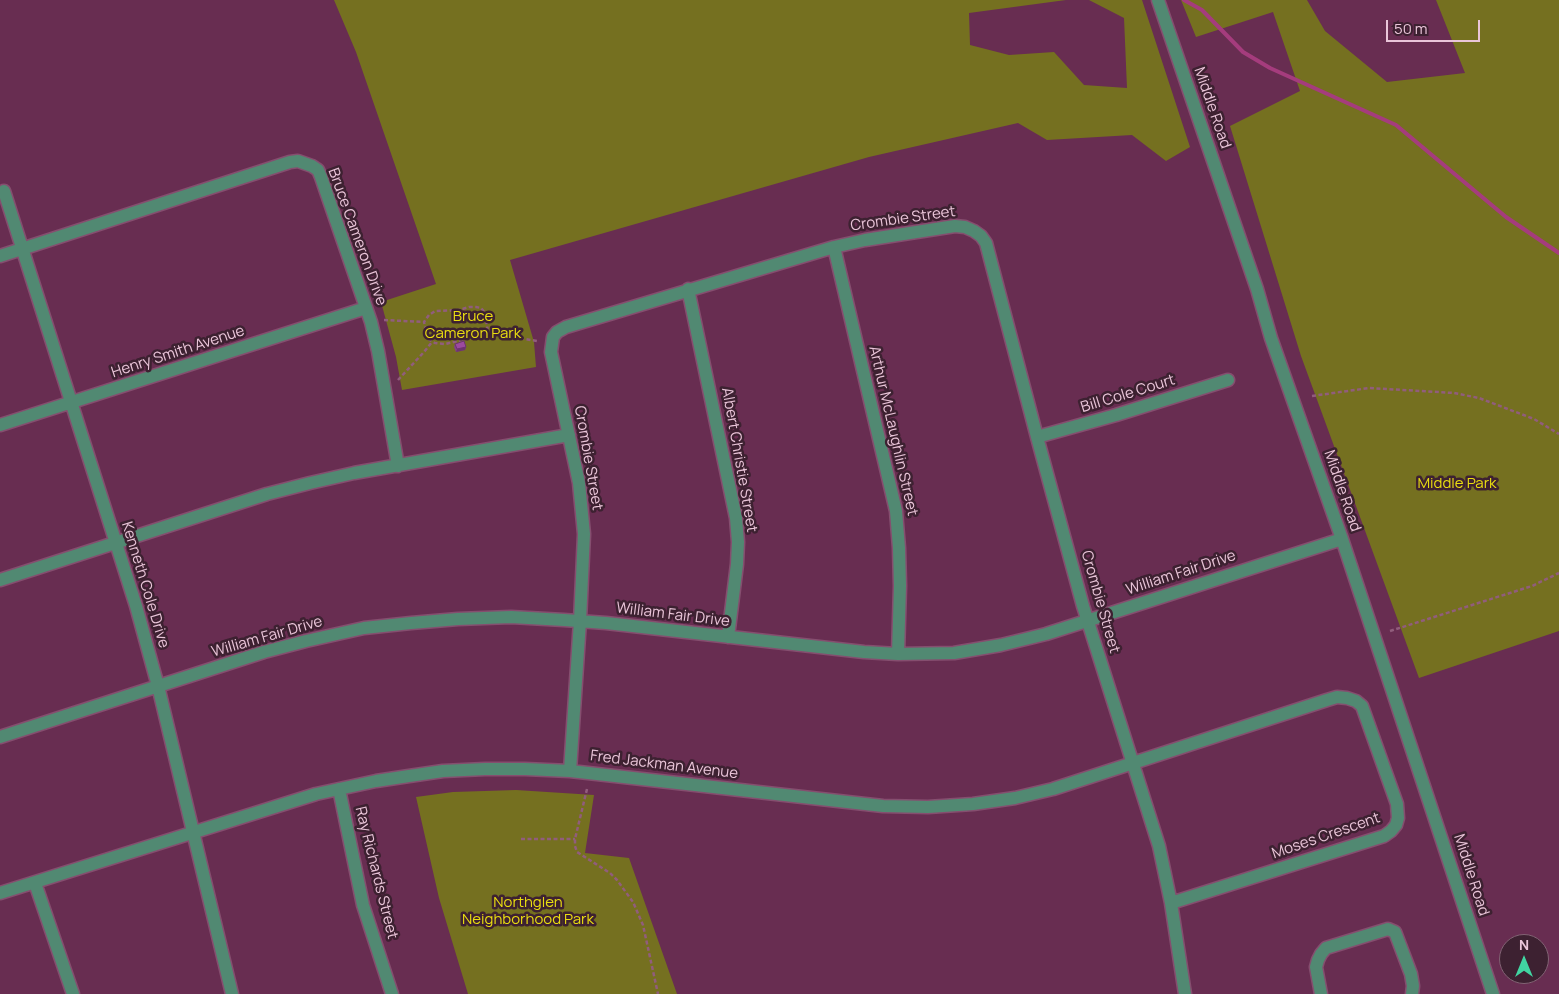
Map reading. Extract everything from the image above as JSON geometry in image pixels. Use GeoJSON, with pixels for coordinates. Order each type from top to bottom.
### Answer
{"type":"FeatureCollection","features":[{"type":"Feature","properties":{"kind":"street","name":"Middle Road"},"geometry":{"type":"LineString","coordinates":[[1158,0],[1254,280],[1271,338],[1342,538],[1493,994]]}},
{"type":"Feature","properties":{"kind":"street","name":"Bruce Cameron Drive"},"geometry":{"type":"LineString","coordinates":[[0,256],[290,162],[298,161],[312,166],[318,170],[321,177],[366,308],[378,351],[398,466]]}},
{"type":"Feature","properties":{"kind":"street","name":"Kenneth Cole Drive"},"geometry":{"type":"LineString","coordinates":[[4,191],[136,606],[158,686],[232,994]]}},
{"type":"Feature","properties":{"kind":"street","name":"Crombie Street"},"geometry":{"type":"LineString","coordinates":[[570,771],[584,565],[582,507],[579,483],[551,352],[553,337],[557,332],[566,327],[688,289],[834,247],[864,240],[955,226],[965,227],[982,236],[986,243],[1088,621],[1159,846],[1171,903],[1186,994]]}},
{"type":"Feature","properties":{"kind":"street","name":"Arthur McLaughlin Street"},"geometry":{"type":"LineString","coordinates":[[834,247],[896,512],[900,586],[898,654]]}},
{"type":"Feature","properties":{"kind":"street","name":"Albert Christie Street"},"geometry":{"type":"LineString","coordinates":[[688,289],[736,518],[737,564],[728,637]]}},
{"type":"Feature","properties":{"kind":"street","name":"Henry Smith Avenue"},"geometry":{"type":"LineString","coordinates":[[0,426],[366,308]]}},
{"type":"Feature","properties":{"kind":"street","name":"Bill Cole Court"},"geometry":{"type":"LineString","coordinates":[[1037,437],[1116,416],[1228,380]]}},
{"type":"Feature","properties":{"kind":"street"},"geometry":{"type":"LineString","coordinates":[[0,580],[267,494],[354,473],[569,435]]}},
{"type":"Feature","properties":{"kind":"street","name":"William Fair Drive"},"geometry":{"type":"LineString","coordinates":[[0,737],[264,652],[364,628],[420,622],[511,617],[580,621],[898,654],[954,653],[1001,645],[1046,634],[1342,538]]}},
{"type":"Feature","properties":{"kind":"street","name":"Moses Crescent"},"geometry":{"type":"LineString","coordinates":[[1132,764],[1327,700],[1337,697],[1347,698],[1356,701],[1366,713],[1397,804],[1396,825],[1384,836],[1171,903]]}},
{"type":"Feature","properties":{"kind":"street","name":"Fred Jackman Avenue"},"geometry":{"type":"LineString","coordinates":[[0,893],[316,794],[376,781],[443,771],[517,769],[570,771],[846,803],[928,807],[973,804],[1053,790],[1132,764]]}},
{"type":"Feature","properties":{"kind":"street","name":"Ray Richards Street"},"geometry":{"type":"LineString","coordinates":[[339,789],[363,905],[392,994]]}},
{"type":"Feature","properties":{"kind":"street"},"geometry":{"type":"LineString","coordinates":[[35,882],[72,994]]}},
{"type":"Feature","properties":{"kind":"street"},"geometry":{"type":"LineString","coordinates":[[1321,994],[1316,967],[1326,948],[1388,929],[1395,932],[1412,974],[1412,994]]}},
{"type":"Feature","properties":{"kind":"path"},"geometry":{"type":"LineString","coordinates":[[488,333],[485,313],[481,308],[476,307],[435,311],[424,322],[428,339],[441,344],[488,333],[537,341]]}},
{"type":"Feature","properties":{"kind":"path"},"geometry":{"type":"LineString","coordinates":[[384,320],[424,322]]}},
{"type":"Feature","properties":{"kind":"path"},"geometry":{"type":"LineString","coordinates":[[398,380],[432,342]]}},
{"type":"Feature","properties":{"kind":"path"},"geometry":{"type":"LineString","coordinates":[[1312,396],[1369,388],[1454,393],[1479,398],[1534,419],[1559,434]]}},
{"type":"Feature","properties":{"kind":"path"},"geometry":{"type":"LineString","coordinates":[[1390,631],[1532,586],[1559,573]]}},
{"type":"Feature","properties":{"kind":"path"},"geometry":{"type":"LineString","coordinates":[[586,790],[575,838],[577,852],[610,873],[638,910],[658,994]]}},
{"type":"Feature","properties":{"kind":"path"},"geometry":{"type":"LineString","coordinates":[[521,839],[575,838]]}},
{"type":"Feature","properties":{"kind":"green space","name":"Bruce Cameron Park"},"geometry":{"type":"Polygon","coordinates":[[[334,0],[1066,0],[969,13],[970,45],[1009,55],[1054,52],[1084,85],[1127,88],[1124,18],[1089,0],[1142,0],[1190,147],[1166,161],[1132,135],[1047,140],[1018,123],[869,157],[510,260],[534,342],[536,367],[402,390],[396,357],[381,302],[436,284],[356,52],[334,0]]]}},
{"type":"Feature","properties":{"kind":"green space","name":"Middle Park"},"geometry":{"type":"Polygon","coordinates":[[[1181,0],[1307,0],[1325,31],[1387,82],[1465,73],[1436,0],[1559,0],[1559,631],[1419,678],[1301,356],[1230,126],[1300,91],[1273,12],[1196,37],[1181,0]]]}},
{"type":"Feature","properties":{"kind":"green space","name":"Northglen Neighborhood Park"},"geometry":{"type":"Polygon","coordinates":[[[516,790],[594,795],[585,853],[629,858],[677,994],[468,994],[439,898],[416,797],[453,792],[516,790]]]}},
{"type":"Feature","properties":{"kind":"building"},"geometry":{"type":"Polygon","coordinates":[[[464,341],[466,347],[457,349],[455,344],[464,341]]]}},
{"type":"Feature","properties":{"kind":"waterway"},"geometry":{"type":"LineString","coordinates":[[1184,0],[1202,10],[1243,52],[1270,68],[1396,125],[1506,217],[1559,253]]}}]}
